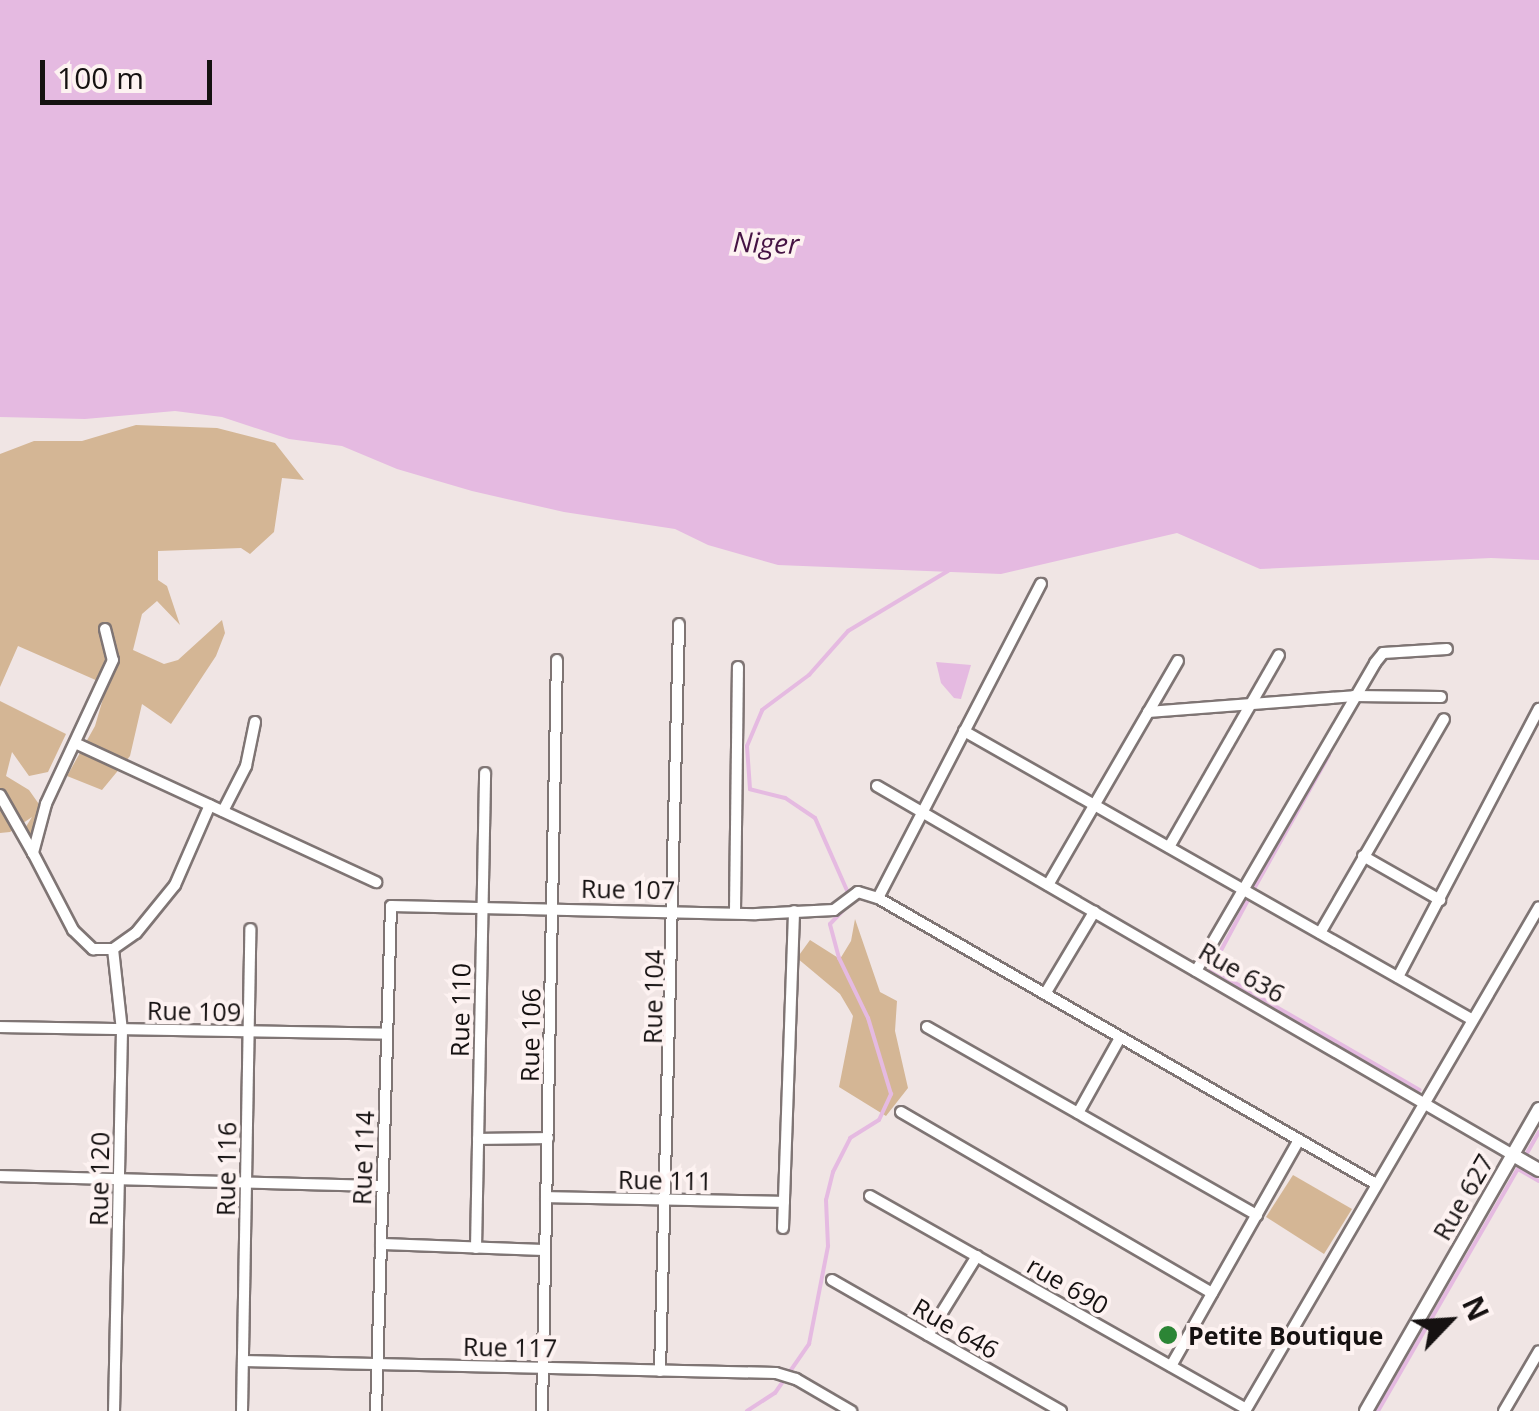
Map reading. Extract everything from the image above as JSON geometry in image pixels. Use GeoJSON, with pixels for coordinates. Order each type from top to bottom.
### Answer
{"type":"FeatureCollection","features":[{"type":"Feature","properties":{"kind":"street"},"geometry":{"type":"LineString","coordinates":[[1041,584],[878,898],[1376,1184]]}},
{"type":"Feature","properties":{"kind":"street","name":"Rue 104"},"geometry":{"type":"LineString","coordinates":[[660,1371],[668,1201],[679,624]]}},
{"type":"Feature","properties":{"kind":"street"},"geometry":{"type":"LineString","coordinates":[[33,854],[46,804],[113,660],[106,629]]}},
{"type":"Feature","properties":{"kind":"street"},"geometry":{"type":"LineString","coordinates":[[1196,971],[1354,696],[1384,654],[1448,649]]}},
{"type":"Feature","properties":{"kind":"street"},"geometry":{"type":"LineString","coordinates":[[1169,847],[1280,655]]}},
{"type":"Feature","properties":{"kind":"street","name":"Rue 106"},"geometry":{"type":"LineString","coordinates":[[542,1411],[557,660]]}},
{"type":"Feature","properties":{"kind":"street"},"geometry":{"type":"LineString","coordinates":[[1048,885],[1178,661]]}},
{"type":"Feature","properties":{"kind":"street"},"geometry":{"type":"LineString","coordinates":[[736,910],[738,667]]}},
{"type":"Feature","properties":{"kind":"street"},"geometry":{"type":"LineString","coordinates":[[1148,712],[1354,696],[1441,697]]}},
{"type":"Feature","properties":{"kind":"street"},"geometry":{"type":"LineString","coordinates":[[1398,978],[1539,709]]}},
{"type":"Feature","properties":{"kind":"street"},"geometry":{"type":"LineString","coordinates":[[1320,933],[1444,719]]}},
{"type":"Feature","properties":{"kind":"street"},"geometry":{"type":"LineString","coordinates":[[223,811],[246,766],[255,722]]}},
{"type":"Feature","properties":{"kind":"street"},"geometry":{"type":"LineString","coordinates":[[964,731],[1471,1019]]}},
{"type":"Feature","properties":{"kind":"street"},"geometry":{"type":"LineString","coordinates":[[75,743],[376,882]]}},
{"type":"Feature","properties":{"kind":"street","name":"Rue 110"},"geometry":{"type":"LineString","coordinates":[[476,1248],[485,773]]}},
{"type":"Feature","properties":{"kind":"street","name":"Rue 636"},"geometry":{"type":"LineString","coordinates":[[877,786],[1539,1170]]}},
{"type":"Feature","properties":{"kind":"street"},"geometry":{"type":"LineString","coordinates":[[0,795],[73,930],[94,949],[113,949],[144,924],[175,886],[210,805]]}},
{"type":"Feature","properties":{"kind":"street"},"geometry":{"type":"LineString","coordinates":[[1363,856],[1440,900]]}},
{"type":"Feature","properties":{"kind":"street","name":"Rue 107"},"geometry":{"type":"LineString","coordinates":[[391,906],[794,911],[834,910],[858,892],[878,898]]}},
{"type":"Feature","properties":{"kind":"street","name":"Rue 114"},"geometry":{"type":"LineString","coordinates":[[376,1411],[391,906]]}},
{"type":"Feature","properties":{"kind":"street"},"geometry":{"type":"LineString","coordinates":[[1246,1410],[1539,907]]}},
{"type":"Feature","properties":{"kind":"street"},"geometry":{"type":"LineString","coordinates":[[783,1228],[794,911]]}},
{"type":"Feature","properties":{"kind":"street"},"geometry":{"type":"LineString","coordinates":[[1045,994],[1094,912]]}},
{"type":"Feature","properties":{"kind":"street","name":"Rue 116"},"geometry":{"type":"LineString","coordinates":[[242,1411],[250,928]]}},
{"type":"Feature","properties":{"kind":"street","name":"Rue 120"},"geometry":{"type":"LineString","coordinates":[[113,949],[122,1030],[114,1411]]}},
{"type":"Feature","properties":{"kind":"street","name":"Rue 109"},"geometry":{"type":"LineString","coordinates":[[0,1027],[387,1034]]}},
{"type":"Feature","properties":{"kind":"street"},"geometry":{"type":"LineString","coordinates":[[928,1027],[1257,1215]]}},
{"type":"Feature","properties":{"kind":"street"},"geometry":{"type":"LineString","coordinates":[[1078,1112],[1120,1038]]}},
{"type":"Feature","properties":{"kind":"street","name":"Rue 627"},"geometry":{"type":"LineString","coordinates":[[1366,1411],[1539,1110]]}},
{"type":"Feature","properties":{"kind":"street"},"geometry":{"type":"LineString","coordinates":[[901,1112],[1212,1293]]}},
{"type":"Feature","properties":{"kind":"street"},"geometry":{"type":"LineString","coordinates":[[478,1139],[548,1138]]}},
{"type":"Feature","properties":{"kind":"street"},"geometry":{"type":"LineString","coordinates":[[1170,1366],[1300,1140]]}},
{"type":"Feature","properties":{"kind":"street"},"geometry":{"type":"LineString","coordinates":[[0,1176],[382,1186]]}},
{"type":"Feature","properties":{"kind":"street","name":"rue 690"},"geometry":{"type":"LineString","coordinates":[[870,1196],[1246,1410]]}},
{"type":"Feature","properties":{"kind":"street","name":"Rue 111"},"geometry":{"type":"LineString","coordinates":[[546,1197],[784,1202]]}},
{"type":"Feature","properties":{"kind":"street"},"geometry":{"type":"LineString","coordinates":[[381,1244],[545,1250]]}},
{"type":"Feature","properties":{"kind":"street"},"geometry":{"type":"LineString","coordinates":[[928,1335],[977,1256]]}},
{"type":"Feature","properties":{"kind":"street","name":"Rue 646"},"geometry":{"type":"LineString","coordinates":[[832,1280],[1054,1410]]}},
{"type":"Feature","properties":{"kind":"street"},"geometry":{"type":"LineString","coordinates":[[1504,1411],[1539,1351]]}},
{"type":"Feature","properties":{"kind":"street","name":"Rue 117"},"geometry":{"type":"LineString","coordinates":[[243,1362],[776,1373],[796,1379],[851,1411]]}},
{"type":"Feature","properties":{"kind":"shaded area"},"geometry":{"type":"Polygon","coordinates":[[[136,425],[217,428],[275,443],[304,480],[282,478],[274,532],[250,554],[241,548],[158,551],[158,580],[167,586],[180,625],[157,601],[142,614],[133,650],[164,664],[178,660],[222,620],[225,633],[216,656],[171,724],[142,704],[130,756],[102,790],[67,776],[95,726],[107,685],[18,646],[0,687],[0,454],[34,441],[82,441],[136,425]]]}},
{"type":"Feature","properties":{"kind":"shaded area"},"geometry":{"type":"Polygon","coordinates":[[[0,701],[66,734],[48,772],[29,776],[12,752],[6,776],[29,790],[48,817],[29,854],[22,833],[32,817],[10,832],[0,833],[0,701]]]}},
{"type":"Feature","properties":{"kind":"shaded area"},"geometry":{"type":"Polygon","coordinates":[[[855,919],[880,992],[897,1001],[895,1031],[908,1088],[886,1116],[839,1087],[853,1016],[840,994],[797,958],[810,940],[840,959],[851,941],[855,919]]]}},
{"type":"Feature","properties":{"kind":"shaded area"},"geometry":{"type":"Polygon","coordinates":[[[1293,1175],[1352,1209],[1324,1254],[1266,1217],[1293,1175]]]}},
{"type":"Feature","properties":{"kind":"water","name":"Niger"},"geometry":{"type":"Polygon","coordinates":[[[0,0],[1539,0],[1539,560],[1491,558],[1260,569],[1177,533],[1001,574],[778,565],[708,545],[675,529],[564,512],[472,491],[397,469],[342,446],[289,439],[222,417],[175,411],[85,419],[0,417],[0,0]]]}},
{"type":"Feature","properties":{"kind":"water"},"geometry":{"type":"Polygon","coordinates":[[[936,662],[971,665],[961,699],[954,698],[941,683],[936,662]]]}},
{"type":"Feature","properties":{"kind":"waterway"},"geometry":{"type":"LineString","coordinates":[[849,895],[815,818],[785,798],[750,789],[747,746],[762,710],[809,675],[848,631],[948,571]]}},
{"type":"Feature","properties":{"kind":"waterway"},"geometry":{"type":"LineString","coordinates":[[1255,887],[1329,755]]}},
{"type":"Feature","properties":{"kind":"waterway"},"geometry":{"type":"LineString","coordinates":[[1248,900],[1211,969],[1420,1090]]}},
{"type":"Feature","properties":{"kind":"waterway"},"geometry":{"type":"LineString","coordinates":[[747,1411],[775,1393],[809,1344],[828,1246],[826,1200],[833,1172],[850,1138],[879,1120],[891,1094],[868,1018],[839,958],[830,924],[850,903]]}},
{"type":"Feature","properties":{"kind":"waterway"},"geometry":{"type":"LineString","coordinates":[[1539,1132],[1518,1169],[1539,1181]]}},
{"type":"Feature","properties":{"kind":"waterway"},"geometry":{"type":"LineString","coordinates":[[1378,1411],[1518,1169]]}},
{"type":"Feature","properties":{"kind":"place","name":"Petite Boutique"},"geometry":{"type":"Point","coordinates":[1168,1335]}}]}
